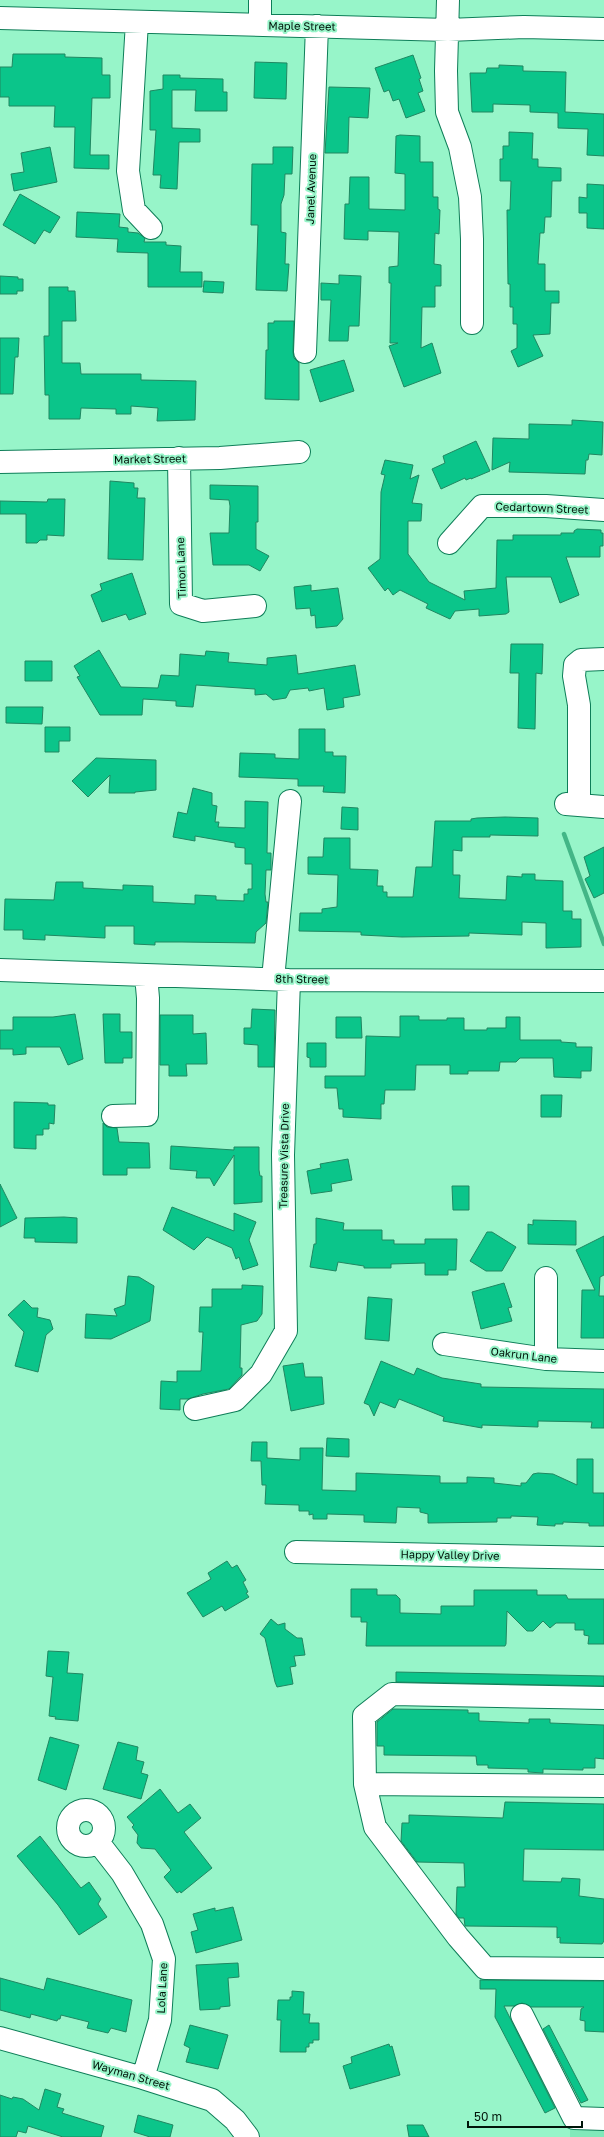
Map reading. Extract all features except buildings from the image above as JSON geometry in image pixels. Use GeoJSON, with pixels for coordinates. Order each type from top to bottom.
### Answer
{"type":"FeatureCollection","features":[{"type":"Feature","properties":{"kind":"street"},"geometry":{"type":"LineString","coordinates":[[260,0],[260,25]]}},
{"type":"Feature","properties":{"kind":"street"},"geometry":{"type":"LineString","coordinates":[[448,0],[446,71],[448,112],[460,147],[470,197],[472,239],[472,323]]}},
{"type":"Feature","properties":{"kind":"street","name":"Maple Street"},"geometry":{"type":"LineString","coordinates":[[0,18],[448,30],[524,27],[604,29]]}},
{"type":"Feature","properties":{"kind":"street"},"geometry":{"type":"LineString","coordinates":[[137,22],[128,171],[134,210],[151,228]]}},
{"type":"Feature","properties":{"kind":"street","name":"Janel Avenue"},"geometry":{"type":"LineString","coordinates":[[305,352],[317,26]]}},
{"type":"Feature","properties":{"kind":"street","name":"Market Street"},"geometry":{"type":"LineString","coordinates":[[0,462],[220,458],[299,452]]}},
{"type":"Feature","properties":{"kind":"street","name":"Timon Lane"},"geometry":{"type":"LineString","coordinates":[[179,458],[180,604],[203,611],[255,606]]}},
{"type":"Feature","properties":{"kind":"street","name":"Cedartown Street"},"geometry":{"type":"LineString","coordinates":[[449,543],[482,506],[546,506],[604,510]]}},
{"type":"Feature","properties":{"kind":"street"},"geometry":{"type":"LineString","coordinates":[[604,660],[581,660],[574,665],[574,676],[579,705],[572,805],[604,807]]}},
{"type":"Feature","properties":{"kind":"street","name":"Treasure Vista Drive"},"geometry":{"type":"LineString","coordinates":[[194,1409],[235,1400],[261,1374],[286,1332],[281,979],[290,801]]}},
{"type":"Feature","properties":{"kind":"street","name":"8th Street"},"geometry":{"type":"LineString","coordinates":[[0,970],[281,979],[604,981]]}},
{"type":"Feature","properties":{"kind":"street"},"geometry":{"type":"LineString","coordinates":[[113,1116],[147,1115],[148,998],[146,975]]}},
{"type":"Feature","properties":{"kind":"street"},"geometry":{"type":"LineString","coordinates":[[546,1278],[546,1359]]}},
{"type":"Feature","properties":{"kind":"street","name":"Oakrun Lane"},"geometry":{"type":"LineString","coordinates":[[444,1344],[546,1359],[604,1361]]}},
{"type":"Feature","properties":{"kind":"street","name":"Happy Valley Drive"},"geometry":{"type":"LineString","coordinates":[[296,1552],[604,1558]]}},
{"type":"Feature","properties":{"kind":"street"},"geometry":{"type":"LineString","coordinates":[[604,1698],[392,1694],[364,1716],[365,1784],[375,1827],[458,1937],[485,1968],[604,1969]]}},
{"type":"Feature","properties":{"kind":"street"},"geometry":{"type":"LineString","coordinates":[[365,1784],[604,1786]]}},
{"type":"Feature","properties":{"kind":"street","name":"Lola Lane"},"geometry":{"type":"LineString","coordinates":[[98,1842],[122,1873],[152,1924],[164,1959],[160,2020],[142,2078]]}},
{"type":"Feature","properties":{"kind":"street"},"geometry":{"type":"LineString","coordinates":[[522,2015],[574,2118],[604,2119]]}},
{"type":"Feature","properties":{"kind":"street","name":"Wayman Street"},"geometry":{"type":"LineString","coordinates":[[0,2038],[142,2078],[212,2100],[235,2120],[248,2137]]}},
{"type":"Feature","properties":{"kind":"shaded area"},"geometry":{"type":"Polygon","coordinates":[[[570,2127],[604,2127],[604,2137],[570,2137],[570,2127]]]}},
{"type":"Feature","properties":{"kind":"waterway"},"geometry":{"type":"LineString","coordinates":[[564,834],[604,944]]}}]}
